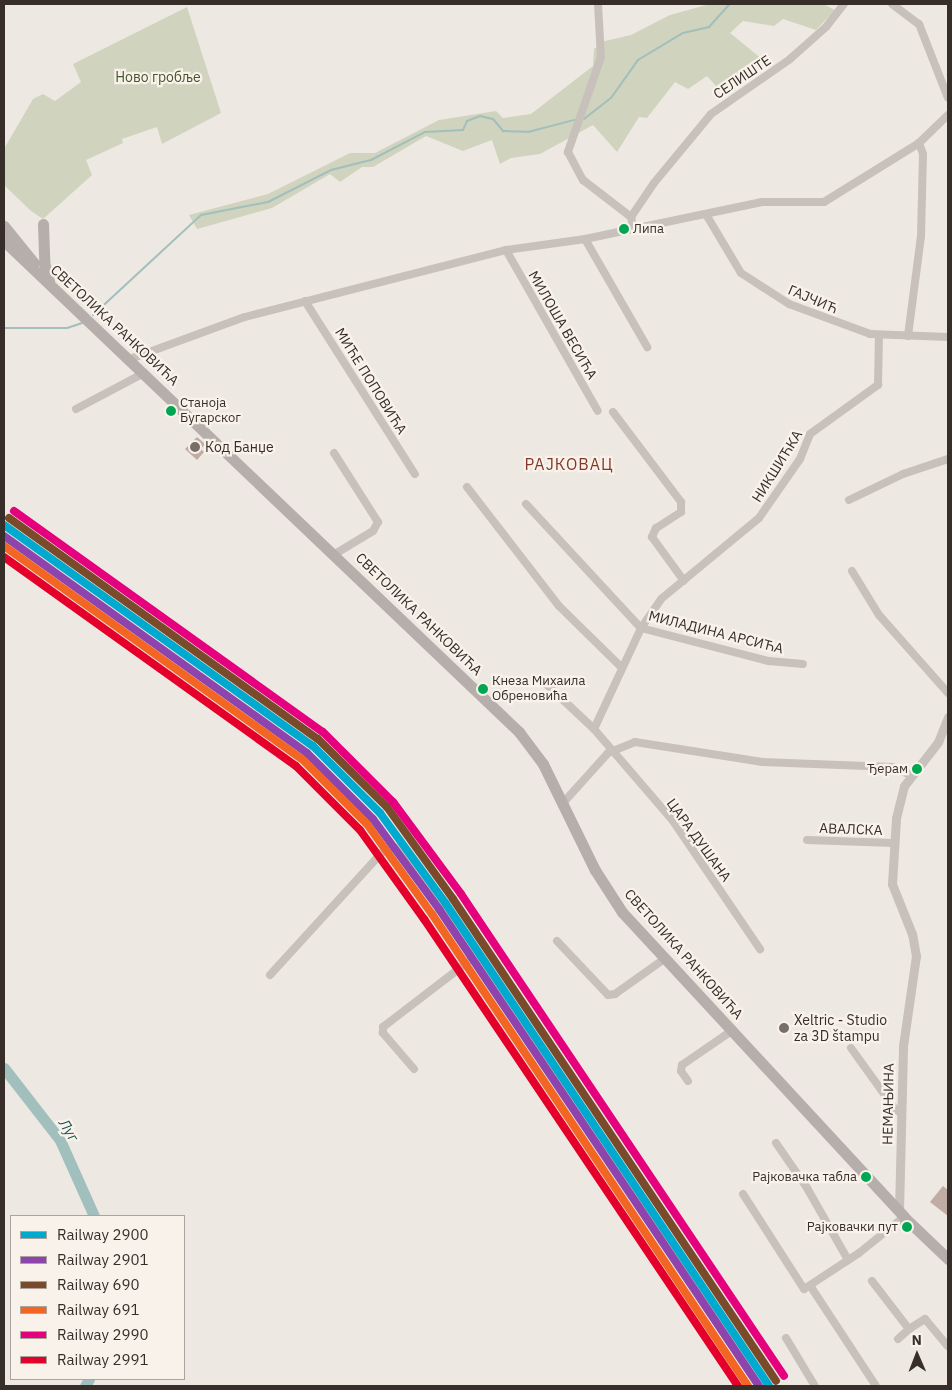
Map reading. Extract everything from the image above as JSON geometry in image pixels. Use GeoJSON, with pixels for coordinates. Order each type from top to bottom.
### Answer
{"type":"FeatureCollection","features":[{"type":"Feature","properties":{"kind":"main road"},"geometry":{"type":"LineString","coordinates":[[43,224],[48,279]]}},
{"type":"Feature","properties":{"kind":"main road","name":"СВЕТОЛИКА РАНКОВИЋА"},"geometry":{"type":"LineString","coordinates":[[5,233],[25,264],[48,279],[520,732],[543,764],[607,890],[664,959],[733,1030],[901,1214],[948,1259]]}},
{"type":"Feature","properties":{"kind":"street"},"geometry":{"type":"LineString","coordinates":[[598,4],[601,57],[568,152],[571,163],[588,185],[631,217],[633,227]]}},
{"type":"Feature","properties":{"kind":"street","name":"СЕЛИШТЕ"},"geometry":{"type":"LineString","coordinates":[[631,217],[679,149],[711,114],[790,59],[826,27],[844,4]]}},
{"type":"Feature","properties":{"kind":"street"},"geometry":{"type":"LineString","coordinates":[[892,4],[919,24],[948,98]]}},
{"type":"Feature","properties":{"kind":"street"},"geometry":{"type":"LineString","coordinates":[[130,359],[218,326],[305,301],[506,250],[585,240],[633,227],[707,216],[762,202],[807,204],[832,200],[919,143],[948,115]]}},
{"type":"Feature","properties":{"kind":"street"},"geometry":{"type":"LineString","coordinates":[[908,336],[921,236],[923,154],[919,143]]}},
{"type":"Feature","properties":{"kind":"street","name":"ГАЈЧИЋ"},"geometry":{"type":"LineString","coordinates":[[707,216],[736,266],[751,281],[811,314],[879,335],[948,337]]}},
{"type":"Feature","properties":{"kind":"street"},"geometry":{"type":"LineString","coordinates":[[585,240],[647,347]]}},
{"type":"Feature","properties":{"kind":"street","name":"МИЛОША ВЕСИЋА"},"geometry":{"type":"LineString","coordinates":[[506,250],[598,411]]}},
{"type":"Feature","properties":{"kind":"street","name":"МИЋЕ ПОПОВИЋА"},"geometry":{"type":"LineString","coordinates":[[305,301],[414,474]]}},
{"type":"Feature","properties":{"kind":"street","name":"НИКШИЋКА"},"geometry":{"type":"LineString","coordinates":[[684,581],[734,541],[768,506],[802,456],[810,434],[878,384],[879,335]]}},
{"type":"Feature","properties":{"kind":"street"},"geometry":{"type":"LineString","coordinates":[[76,409],[144,373]]}},
{"type":"Feature","properties":{"kind":"street"},"geometry":{"type":"LineString","coordinates":[[594,729],[641,628],[660,599],[684,581],[652,536],[654,530],[681,512],[681,502],[613,412]]}},
{"type":"Feature","properties":{"kind":"street"},"geometry":{"type":"LineString","coordinates":[[334,453],[378,522],[373,531],[335,554]]}},
{"type":"Feature","properties":{"kind":"street"},"geometry":{"type":"LineString","coordinates":[[849,500],[903,474],[948,459]]}},
{"type":"Feature","properties":{"kind":"street"},"geometry":{"type":"LineString","coordinates":[[467,487],[559,606],[622,668]]}},
{"type":"Feature","properties":{"kind":"street","name":"МИЛАДИНА АРСИЋА"},"geometry":{"type":"LineString","coordinates":[[526,504],[641,628],[769,661],[803,664]]}},
{"type":"Feature","properties":{"kind":"street"},"geometry":{"type":"LineString","coordinates":[[852,571],[879,615],[948,693]]}},
{"type":"Feature","properties":{"kind":"street","name":"ЦАРА ДУШАНА"},"geometry":{"type":"LineString","coordinates":[[544,682],[594,729],[674,821],[760,949]]}},
{"type":"Feature","properties":{"kind":"street","name":"НЕМАЊИНА"},"geometry":{"type":"LineString","coordinates":[[901,1214],[905,1018],[916,956],[912,934],[892,884],[893,843],[900,795],[911,775],[946,732],[948,717]]}},
{"type":"Feature","properties":{"kind":"street"},"geometry":{"type":"LineString","coordinates":[[563,803],[612,750],[624,744],[644,742],[762,762],[892,767],[911,775]]}},
{"type":"Feature","properties":{"kind":"street","name":"АВАЛСКА"},"geometry":{"type":"LineString","coordinates":[[807,840],[893,843]]}},
{"type":"Feature","properties":{"kind":"street"},"geometry":{"type":"LineString","coordinates":[[270,975],[386,849],[393,847],[427,886],[473,958],[759,1386]]}},
{"type":"Feature","properties":{"kind":"street"},"geometry":{"type":"LineString","coordinates":[[557,942],[608,995],[615,994],[664,959]]}},
{"type":"Feature","properties":{"kind":"street"},"geometry":{"type":"LineString","coordinates":[[414,1069],[383,1033],[383,1027],[473,958]]}},
{"type":"Feature","properties":{"kind":"street"},"geometry":{"type":"LineString","coordinates":[[688,1082],[681,1071],[682,1065],[733,1030]]}},
{"type":"Feature","properties":{"kind":"street"},"geometry":{"type":"LineString","coordinates":[[851,1048],[890,1103],[902,1112]]}},
{"type":"Feature","properties":{"kind":"street"},"geometry":{"type":"LineString","coordinates":[[776,1143],[848,1260]]}},
{"type":"Feature","properties":{"kind":"street"},"geometry":{"type":"LineString","coordinates":[[743,1194],[804,1289],[811,1287],[848,1260],[901,1214]]}},
{"type":"Feature","properties":{"kind":"street"},"geometry":{"type":"LineString","coordinates":[[872,1281],[909,1329]]}},
{"type":"Feature","properties":{"kind":"street"},"geometry":{"type":"LineString","coordinates":[[811,1287],[876,1386]]}},
{"type":"Feature","properties":{"kind":"street"},"geometry":{"type":"LineString","coordinates":[[898,1339],[925,1319],[948,1346]]}},
{"type":"Feature","properties":{"kind":"street"},"geometry":{"type":"LineString","coordinates":[[786,1338],[815,1386]]}},
{"type":"Feature","properties":{"kind":"green space"},"geometry":{"type":"Polygon","coordinates":[[[710,4],[823,4],[835,10],[816,30],[783,19],[774,26],[743,21],[730,33],[768,64],[724,95],[707,76],[688,89],[675,82],[647,118],[639,117],[617,152],[593,125],[540,154],[511,158],[500,164],[492,140],[463,151],[426,136],[373,167],[362,167],[340,182],[330,174],[272,208],[197,229],[189,215],[268,194],[350,153],[375,153],[439,120],[496,111],[503,118],[531,114],[593,66],[594,49],[605,41],[631,35],[670,15],[710,4]]]}},
{"type":"Feature","properties":{"kind":"green space","name":"Ново гробље"},"geometry":{"type":"Polygon","coordinates":[[[187,7],[221,113],[162,144],[157,127],[122,139],[123,143],[86,160],[92,175],[43,219],[31,211],[4,185],[4,149],[33,99],[43,94],[55,101],[81,82],[73,64],[187,7]]]}},
{"type":"Feature","properties":{"kind":"building","name":"Код Банџе"},"geometry":{"type":"Polygon","coordinates":[[[197,437],[205,444],[201,449],[204,452],[197,460],[185,449],[197,437]]]}},
{"type":"Feature","properties":{"kind":"building"},"geometry":{"type":"Polygon","coordinates":[[[943,1186],[948,1190],[948,1216],[930,1202],[943,1186]]]}},
{"type":"Feature","properties":{"kind":"waterway"},"geometry":{"type":"LineString","coordinates":[[584,119],[611,98],[638,60],[683,33],[709,27],[730,4]]}},
{"type":"Feature","properties":{"kind":"waterway"},"geometry":{"type":"LineString","coordinates":[[93,315],[201,215],[268,202],[331,170],[371,160],[425,132],[463,130],[467,121],[480,116],[493,119],[503,131],[528,132],[574,120]]}},
{"type":"Feature","properties":{"kind":"waterway"},"geometry":{"type":"LineString","coordinates":[[4,328],[67,328],[82,323]]}},
{"type":"Feature","properties":{"kind":"waterway","name":"Луг"},"geometry":{"type":"LineString","coordinates":[[4,1068],[60,1140],[94,1215]]}},
{"type":"Feature","properties":{"kind":"waterway","name":"Луг"},"geometry":{"type":"LineString","coordinates":[[85,1386],[88,1380]]}},
{"type":"Feature","properties":{"kind":"rail line","name":"2990"},"geometry":{"type":"LineString","coordinates":[[14,511],[323,732],[393,802],[461,894],[784,1376]]}},
{"type":"Feature","properties":{"kind":"rail line","name":"690"},"geometry":{"type":"LineString","coordinates":[[9,518],[318,739],[387,807],[453,899],[776,1381]]}},
{"type":"Feature","properties":{"kind":"rail line","name":"2900"},"geometry":{"type":"LineString","coordinates":[[4,525],[313,746],[380,813],[446,904],[769,1386]]}},
{"type":"Feature","properties":{"kind":"rail line","name":"2901"},"geometry":{"type":"LineString","coordinates":[[4,536],[307,753],[373,819],[439,909],[759,1386]]}},
{"type":"Feature","properties":{"kind":"rail line","name":"691"},"geometry":{"type":"LineString","coordinates":[[4,546],[302,759],[367,824],[432,914],[748,1386]]}},
{"type":"Feature","properties":{"kind":"rail line","name":"2991"},"geometry":{"type":"LineString","coordinates":[[4,557],[296,766],[360,830],[424,919],[738,1386]]}},
{"type":"Feature","properties":{"kind":"place","name":"Липа"},"geometry":{"type":"Point","coordinates":[624,229]}},
{"type":"Feature","properties":{"kind":"place","name":"Станоја Бугарског"},"geometry":{"type":"Point","coordinates":[171,411]}},
{"type":"Feature","properties":{"kind":"place","name":"Код Банџе"},"geometry":{"type":"Point","coordinates":[195,447]}},
{"type":"Feature","properties":{"kind":"place","name":"Кнеза Михаила Обреновића"},"geometry":{"type":"Point","coordinates":[483,689]}},
{"type":"Feature","properties":{"kind":"place","name":"Ђерам"},"geometry":{"type":"Point","coordinates":[917,769]}},
{"type":"Feature","properties":{"kind":"place","name":"Xeltric - Studio za 3D štampu"},"geometry":{"type":"Point","coordinates":[784,1028]}},
{"type":"Feature","properties":{"kind":"place","name":"Рајковачка табла"},"geometry":{"type":"Point","coordinates":[866,1177]}},
{"type":"Feature","properties":{"kind":"place","name":"Рајковачки пут"},"geometry":{"type":"Point","coordinates":[907,1227]}},
{"type":"Feature","properties":{"kind":"district","name":"РАЈКОВАЦ"},"geometry":{"type":"Point","coordinates":[569,464]}}]}
